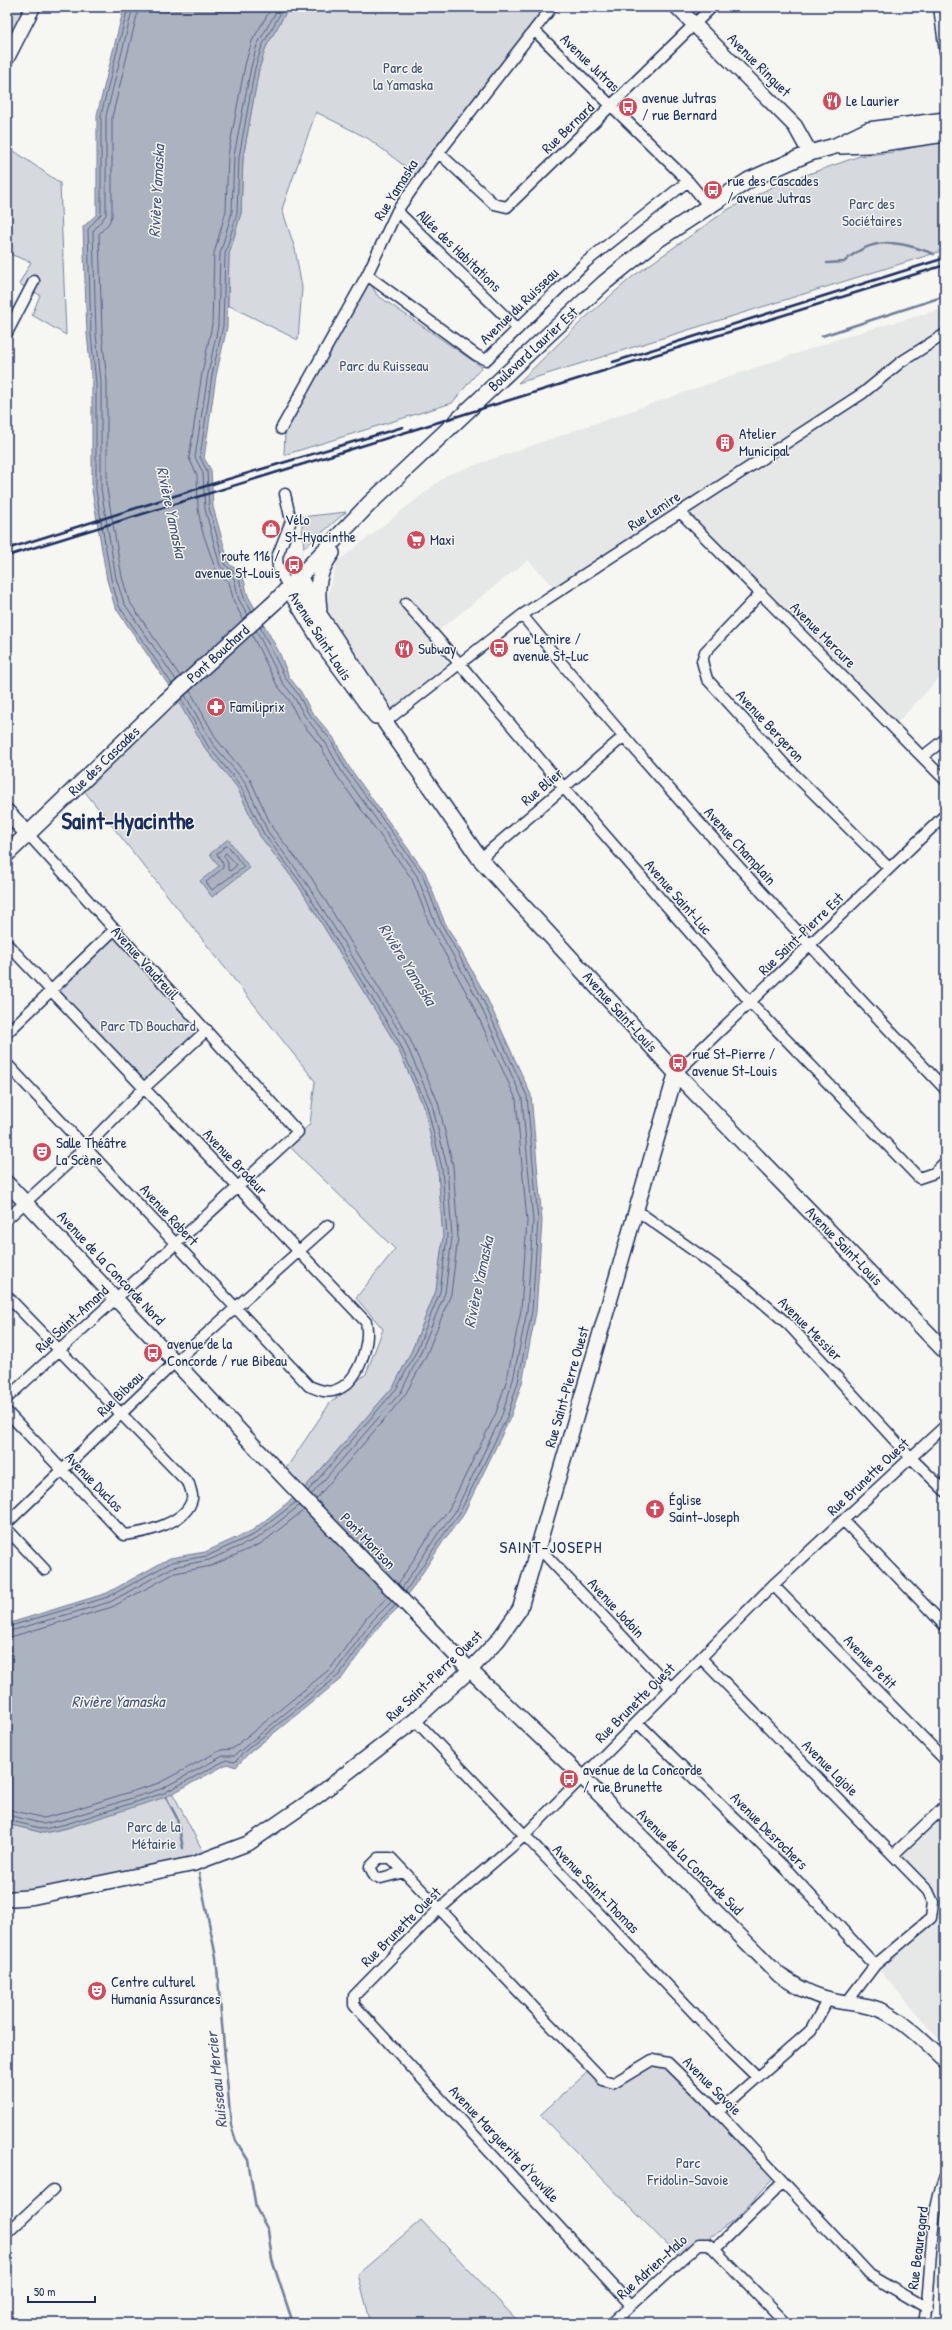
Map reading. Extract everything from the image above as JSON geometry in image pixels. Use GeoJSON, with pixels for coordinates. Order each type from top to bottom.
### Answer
{"type":"FeatureCollection","features":[{"type":"Feature","properties":{"kind":"main road","name":"Boulevard Laurier Est"},"geometry":{"type":"LineString","coordinates":[[270,607],[370,503],[604,283],[656,241],[708,205],[749,180],[810,153],[835,146],[868,130],[945,120]]}},
{"type":"Feature","properties":{"kind":"main road","name":"Boulevard Laurier Est"},"geometry":{"type":"LineString","coordinates":[[835,146],[869,146],[945,134]]}},
{"type":"Feature","properties":{"kind":"main road"},"geometry":{"type":"LineString","coordinates":[[320,616],[317,593],[322,566],[370,503]]}},
{"type":"Feature","properties":{"kind":"main road","name":"Avenue Saint-Louis"},"geometry":{"type":"LineString","coordinates":[[294,583],[320,616],[382,709],[385,722]]}},
{"type":"Feature","properties":{"kind":"main road","name":"Avenue Saint-Louis"},"geometry":{"type":"LineString","coordinates":[[294,583],[322,643],[376,716],[385,722],[480,859],[676,1073],[945,1351]]}},
{"type":"Feature","properties":{"kind":"main road","name":"Pont Bouchard"},"geometry":{"type":"LineString","coordinates":[[166,701],[270,607]]}},
{"type":"Feature","properties":{"kind":"main road","name":"Rue des Cascades"},"geometry":{"type":"LineString","coordinates":[[7,854],[166,701]]}},
{"type":"Feature","properties":{"kind":"main road","name":"Avenue Vaudreuil"},"geometry":{"type":"LineString","coordinates":[[7,812],[28,834]]}},
{"type":"Feature","properties":{"kind":"street"},"geometry":{"type":"LineString","coordinates":[[7,58],[33,7]]}},
{"type":"Feature","properties":{"kind":"street","name":"Rue Yamaska"},"geometry":{"type":"LineString","coordinates":[[281,429],[367,275],[397,211],[439,153],[552,7]]}},
{"type":"Feature","properties":{"kind":"street","name":"Avenue Ringuet"},"geometry":{"type":"LineString","coordinates":[[677,7],[795,126],[810,153]]}},
{"type":"Feature","properties":{"kind":"street","name":"Rue Bernard"},"geometry":{"type":"LineString","coordinates":[[439,153],[494,204],[507,207],[712,7]]}},
{"type":"Feature","properties":{"kind":"street"},"geometry":{"type":"LineString","coordinates":[[939,7],[945,52]]}},
{"type":"Feature","properties":{"kind":"street","name":"Avenue Jutras"},"geometry":{"type":"LineString","coordinates":[[534,30],[688,181],[708,205]]}},
{"type":"Feature","properties":{"kind":"street","name":"Avenue du Ruisseau"},"geometry":{"type":"LineString","coordinates":[[367,275],[476,355],[486,360],[586,262],[688,181]]}},
{"type":"Feature","properties":{"kind":"street","name":"Allée des Habitations"},"geometry":{"type":"LineString","coordinates":[[397,211],[518,329]]}},
{"type":"Feature","properties":{"kind":"street"},"geometry":{"type":"LineString","coordinates":[[7,334],[34,281]]}},
{"type":"Feature","properties":{"kind":"street","name":"Rue Lemire"},"geometry":{"type":"LineString","coordinates":[[385,722],[459,662],[522,615],[863,393],[901,362],[945,334]]}},
{"type":"Feature","properties":{"kind":"street","name":"Avenue Saint-Louis"},"geometry":{"type":"LineString","coordinates":[[286,494],[291,521],[277,557],[278,567],[294,583]]}},
{"type":"Feature","properties":{"kind":"street","name":"Avenue Mercure"},"geometry":{"type":"LineString","coordinates":[[680,512],[945,780]]}},
{"type":"Feature","properties":{"kind":"street","name":"Avenue Bergeron"},"geometry":{"type":"LineString","coordinates":[[761,593],[705,652],[702,661],[707,679],[787,767],[890,868]]}},
{"type":"Feature","properties":{"kind":"street","name":"Avenue Saint-Luc"},"geometry":{"type":"LineString","coordinates":[[406,603],[459,662],[564,788],[751,1003],[919,1178],[934,1173],[945,1162]]}},
{"type":"Feature","properties":{"kind":"street","name":"Avenue Champlain"},"geometry":{"type":"LineString","coordinates":[[522,615],[623,737],[809,947],[945,1089]]}},
{"type":"Feature","properties":{"kind":"street","name":"Rue Blier"},"geometry":{"type":"LineString","coordinates":[[480,859],[623,737]]}},
{"type":"Feature","properties":{"kind":"street"},"geometry":{"type":"LineString","coordinates":[[922,757],[945,738]]}},
{"type":"Feature","properties":{"kind":"street","name":"Rue Saint-Pierre Est"},"geometry":{"type":"LineString","coordinates":[[676,1073],[945,816]]}},
{"type":"Feature","properties":{"kind":"street","name":"Avenue Vaudreuil"},"geometry":{"type":"LineString","coordinates":[[28,834],[298,1132]]}},
{"type":"Feature","properties":{"kind":"street"},"geometry":{"type":"LineString","coordinates":[[7,1033],[115,929]]}},
{"type":"Feature","properties":{"kind":"street","name":"Avenue Brodeur"},"geometry":{"type":"LineString","coordinates":[[7,944],[366,1322],[369,1334],[367,1350],[356,1372],[342,1386],[333,1391],[320,1391],[309,1386]]}},
{"type":"Feature","properties":{"kind":"street"},"geometry":{"type":"LineString","coordinates":[[7,1219],[86,1147],[144,1088],[206,1030]]}},
{"type":"Feature","properties":{"kind":"street","name":"Avenue Robert"},"geometry":{"type":"LineString","coordinates":[[7,1064],[309,1386]]}},
{"type":"Feature","properties":{"kind":"street","name":"Rue Saint-Pierre Ouest"},"geometry":{"type":"LineString","coordinates":[[7,1899],[33,1897],[193,1864],[249,1843],[316,1797],[415,1720],[470,1670],[498,1640],[520,1609],[676,1073]]}},
{"type":"Feature","properties":{"kind":"street","name":"Rue Saint-Amand"},"geometry":{"type":"LineString","coordinates":[[7,1398],[298,1132]]}},
{"type":"Feature","properties":{"kind":"street","name":"Avenue de la Concorde Nord"},"geometry":{"type":"LineString","coordinates":[[7,1183],[288,1482]]}},
{"type":"Feature","properties":{"kind":"street","name":"Avenue Messier"},"geometry":{"type":"LineString","coordinates":[[636,1210],[741,1284],[789,1325],[911,1458],[945,1491]]}},
{"type":"Feature","properties":{"kind":"street","name":"Rue Bibeau"},"geometry":{"type":"LineString","coordinates":[[7,1523],[175,1362],[328,1224]]}},
{"type":"Feature","properties":{"kind":"street"},"geometry":{"type":"LineString","coordinates":[[7,1296],[121,1414]]}},
{"type":"Feature","properties":{"kind":"street","name":"Avenue Duclos"},"geometry":{"type":"LineString","coordinates":[[7,1412],[124,1535],[146,1533],[172,1521],[187,1509],[192,1498],[189,1484],[121,1414]]}},
{"type":"Feature","properties":{"kind":"street","name":"Rue Brunette Ouest"},"geometry":{"type":"LineString","coordinates":[[354,2005],[354,1996],[438,1910],[524,1836],[672,1689],[773,1585],[945,1426]]}},
{"type":"Feature","properties":{"kind":"street","name":"Pont Morison"},"geometry":{"type":"LineString","coordinates":[[288,1482],[424,1623]]}},
{"type":"Feature","properties":{"kind":"street"},"geometry":{"type":"LineString","coordinates":[[844,1521],[945,1626]]}},
{"type":"Feature","properties":{"kind":"street"},"geometry":{"type":"LineString","coordinates":[[7,1529],[45,1570]]}},
{"type":"Feature","properties":{"kind":"street","name":"Avenue Jodoin"},"geometry":{"type":"LineString","coordinates":[[538,1547],[672,1689]]}},
{"type":"Feature","properties":{"kind":"street","name":"Avenue Petit"},"geometry":{"type":"LineString","coordinates":[[773,1585],[945,1760]]}},
{"type":"Feature","properties":{"kind":"street","name":"Avenue de la Concorde Sud"},"geometry":{"type":"LineString","coordinates":[[424,1623],[470,1670],[582,1777],[779,1975],[804,1991],[828,1999],[863,2004],[883,2011],[907,2025],[945,2061]]}},
{"type":"Feature","properties":{"kind":"street","name":"Avenue Lajoie"},"geometry":{"type":"LineString","coordinates":[[701,1658],[894,1854],[928,1891],[933,1902],[931,1918],[875,1965]]}},
{"type":"Feature","properties":{"kind":"street","name":"Avenue Saint-Thomas"},"geometry":{"type":"LineString","coordinates":[[415,1720],[524,1836],[732,2053],[757,2077]]}},
{"type":"Feature","properties":{"kind":"street","name":"Avenue Desrochers"},"geometry":{"type":"LineString","coordinates":[[638,1723],[788,1871],[875,1965]]}},
{"type":"Feature","properties":{"kind":"street"},"geometry":{"type":"LineString","coordinates":[[894,1854],[945,1806]]}},
{"type":"Feature","properties":{"kind":"street","name":"Avenue Savoie"},"geometry":{"type":"LineString","coordinates":[[404,1872],[438,1910],[603,2080],[614,2082],[652,2060],[668,2063],[718,2112],[870,2275],[927,2308]]}},
{"type":"Feature","properties":{"kind":"street"},"geometry":{"type":"LineString","coordinates":[[847,2002],[875,1965]]}},
{"type":"Feature","properties":{"kind":"street"},"geometry":{"type":"LineString","coordinates":[[718,2112],[811,2030],[828,1999]]}},
{"type":"Feature","properties":{"kind":"street","name":"Avenue Marguerite d'Youville"},"geometry":{"type":"LineString","coordinates":[[354,2005],[631,2305]]}},
{"type":"Feature","properties":{"kind":"street","name":"Rue Beauregard"},"geometry":{"type":"LineString","coordinates":[[924,2323],[927,2308],[931,2246],[945,2176]]}},
{"type":"Feature","properties":{"kind":"street"},"geometry":{"type":"LineString","coordinates":[[783,2182],[715,2249],[786,2323]]}},
{"type":"Feature","properties":{"kind":"street"},"geometry":{"type":"LineString","coordinates":[[7,2233],[53,2190]]}},
{"type":"Feature","properties":{"kind":"street","name":"Rue Adrien-Malo"},"geometry":{"type":"LineString","coordinates":[[612,2323],[699,2244],[709,2244],[715,2249]]}},
{"type":"Feature","properties":{"kind":"shaded area"},"geometry":{"type":"Polygon","coordinates":[[[945,308],[945,672],[895,725],[684,513],[559,593],[528,560],[434,634],[459,663],[391,718],[324,609],[337,562],[447,475],[847,336],[945,308]]]}},
{"type":"Feature","properties":{"kind":"shaded area"},"geometry":{"type":"Polygon","coordinates":[[[7,1183],[25,1202],[7,1219],[7,1183]]]}},
{"type":"Feature","properties":{"kind":"shaded area"},"geometry":{"type":"Polygon","coordinates":[[[945,1812],[945,1901],[901,1855],[945,1812]]]}},
{"type":"Feature","properties":{"kind":"shaded area"},"geometry":{"type":"Polygon","coordinates":[[[945,1907],[945,2046],[875,1965],[945,1907]]]}},
{"type":"Feature","properties":{"kind":"green space"},"geometry":{"type":"Polygon","coordinates":[[[7,7],[34,7],[7,61],[7,7]]]}},
{"type":"Feature","properties":{"kind":"green space","name":"Parc de la Yamaska"},"geometry":{"type":"Polygon","coordinates":[[[289,7],[556,7],[536,21],[415,174],[369,139],[316,112],[282,209],[295,249],[302,288],[298,340],[228,305],[229,254],[241,213],[243,158],[259,69],[266,47],[289,7]]]}},
{"type":"Feature","properties":{"kind":"green space","name":"Parc des Sociétaires"},"geometry":{"type":"Polygon","coordinates":[[[945,140],[945,250],[518,383],[585,318],[632,277],[727,210],[774,186],[860,156],[893,152],[945,140]]]}},
{"type":"Feature","properties":{"kind":"green space"},"geometry":{"type":"Polygon","coordinates":[[[7,146],[60,183],[66,335],[32,315],[40,295],[19,284],[31,262],[7,253],[7,199],[10,192],[7,190],[7,146]]]}},
{"type":"Feature","properties":{"kind":"green space","name":"Parc du Ruisseau"},"geometry":{"type":"Polygon","coordinates":[[[368,279],[377,295],[482,367],[452,403],[284,455],[285,433],[368,279]]]}},
{"type":"Feature","properties":{"kind":"green space"},"geometry":{"type":"Polygon","coordinates":[[[346,512],[304,548],[301,517],[346,512]]]}},
{"type":"Feature","properties":{"kind":"green space"},"geometry":{"type":"Polygon","coordinates":[[[173,692],[205,748],[237,787],[260,836],[298,885],[396,1044],[424,1107],[438,1169],[443,1237],[436,1291],[412,1350],[394,1386],[301,1492],[283,1473],[330,1403],[366,1374],[383,1329],[356,1298],[395,1249],[288,1145],[310,1124],[315,1081],[78,783],[173,692]]]}},
{"type":"Feature","properties":{"kind":"green space","name":"Parc TD Bouchard"},"geometry":{"type":"Polygon","coordinates":[[[113,927],[211,1029],[147,1088],[51,987],[113,927]]]}},
{"type":"Feature","properties":{"kind":"green space","name":"Parc de la Métairie"},"geometry":{"type":"Polygon","coordinates":[[[172,1792],[207,1859],[7,1898],[7,1824],[44,1833],[67,1828],[172,1792]]]}},
{"type":"Feature","properties":{"kind":"green space","name":"Parc Fridolin-Savoie"},"geometry":{"type":"Polygon","coordinates":[[[661,2053],[781,2170],[735,2220],[680,2258],[540,2115],[592,2068],[614,2090],[661,2053]]]}},
{"type":"Feature","properties":{"kind":"green space"},"geometry":{"type":"Polygon","coordinates":[[[421,2220],[520,2323],[373,2323],[370,2320],[358,2274],[421,2220]]]}},
{"type":"Feature","properties":{"kind":"water","name":"Rivière Yamaska"},"geometry":{"type":"Polygon","coordinates":[[[124,7],[289,7],[266,47],[259,69],[243,158],[241,213],[229,254],[227,327],[216,376],[204,458],[211,470],[213,507],[229,564],[242,573],[248,596],[279,652],[289,677],[301,692],[311,711],[333,737],[349,767],[425,872],[444,921],[485,994],[531,1095],[542,1221],[536,1312],[522,1383],[510,1418],[462,1517],[444,1540],[402,1604],[379,1626],[342,1678],[248,1754],[236,1767],[227,1764],[166,1797],[67,1828],[44,1833],[7,1824],[7,1624],[107,1593],[170,1558],[205,1552],[253,1530],[301,1492],[394,1386],[412,1350],[436,1291],[443,1237],[438,1169],[424,1107],[396,1044],[298,885],[260,836],[237,787],[205,748],[173,692],[115,607],[107,580],[92,490],[92,383],[87,334],[83,227],[97,214],[97,115],[124,7]]]}},
{"type":"Feature","properties":{"kind":"water"},"geometry":{"type":"Polygon","coordinates":[[[228,839],[250,868],[212,897],[200,881],[219,866],[210,854],[228,839]]]}},
{"type":"Feature","properties":{"kind":"waterway"},"geometry":{"type":"LineString","coordinates":[[827,263],[844,262],[855,253],[866,248],[876,244],[887,243],[910,246],[934,254]]}},
{"type":"Feature","properties":{"kind":"waterway"},"geometry":{"type":"LineString","coordinates":[[822,336],[945,296]]}},
{"type":"Feature","properties":{"kind":"waterway","name":"Ruisseau Mercier"},"geometry":{"type":"LineString","coordinates":[[166,1797],[177,1818],[183,1848]]}},
{"type":"Feature","properties":{"kind":"waterway","name":"Ruisseau Mercier"},"geometry":{"type":"LineString","coordinates":[[199,1874],[216,1957],[231,2125],[236,2141],[248,2160],[256,2208],[268,2230],[272,2260],[293,2323]]}},
{"type":"Feature","properties":{"kind":"railway"},"geometry":{"type":"LineString","coordinates":[[613,362],[945,258]]}},
{"type":"Feature","properties":{"kind":"railway"},"geometry":{"type":"LineString","coordinates":[[7,556],[945,265]]}},
{"type":"Feature","properties":{"kind":"railway"},"geometry":{"type":"LineString","coordinates":[[7,549],[225,480],[403,427]]}},
{"type":"Feature","properties":{"kind":"place","name":"Le Laurier"},"geometry":{"type":"Point","coordinates":[832,101]}},
{"type":"Feature","properties":{"kind":"place","name":"avenue Jutras / rue Bernard"},"geometry":{"type":"Point","coordinates":[628,107]}},
{"type":"Feature","properties":{"kind":"place","name":"rue des Cascades / avenue Jutras"},"geometry":{"type":"Point","coordinates":[713,190]}},
{"type":"Feature","properties":{"kind":"place","name":"Atelier Municipal"},"geometry":{"type":"Point","coordinates":[725,443]}},
{"type":"Feature","properties":{"kind":"place","name":"Vélo St-Hyacinthe"},"geometry":{"type":"Point","coordinates":[271,529]}},
{"type":"Feature","properties":{"kind":"place","name":"Maxi"},"geometry":{"type":"Point","coordinates":[416,540]}},
{"type":"Feature","properties":{"kind":"place","name":"route 116 / avenue St-Louis"},"geometry":{"type":"Point","coordinates":[294,565]}},
{"type":"Feature","properties":{"kind":"place","name":"rue Lemire / avenue St-Luc"},"geometry":{"type":"Point","coordinates":[499,648]}},
{"type":"Feature","properties":{"kind":"place","name":"Subway"},"geometry":{"type":"Point","coordinates":[404,649]}},
{"type":"Feature","properties":{"kind":"place","name":"Familiprix"},"geometry":{"type":"Point","coordinates":[216,707]}},
{"type":"Feature","properties":{"kind":"place","name":"rue St-Pierre / avenue St-Louis"},"geometry":{"type":"Point","coordinates":[678,1063]}},
{"type":"Feature","properties":{"kind":"place","name":"Salle Théâtre La Scène"},"geometry":{"type":"Point","coordinates":[42,1152]}},
{"type":"Feature","properties":{"kind":"place","name":"avenue de la Concorde / rue Bibeau"},"geometry":{"type":"Point","coordinates":[153,1353]}},
{"type":"Feature","properties":{"kind":"place","name":"Église Saint-Joseph"},"geometry":{"type":"Point","coordinates":[655,1509]}},
{"type":"Feature","properties":{"kind":"place","name":"avenue de la Concorde / rue Brunette"},"geometry":{"type":"Point","coordinates":[569,1779]}},
{"type":"Feature","properties":{"kind":"place","name":"Centre culturel Humania Assurances"},"geometry":{"type":"Point","coordinates":[97,1991]}},
{"type":"Feature","properties":{"kind":"district","name":"Saint-Hyacinthe"},"geometry":{"type":"Point","coordinates":[128,821]}},
{"type":"Feature","properties":{"kind":"district","name":"SAINT-JOSEPH"},"geometry":{"type":"Point","coordinates":[551,1547]}}]}
